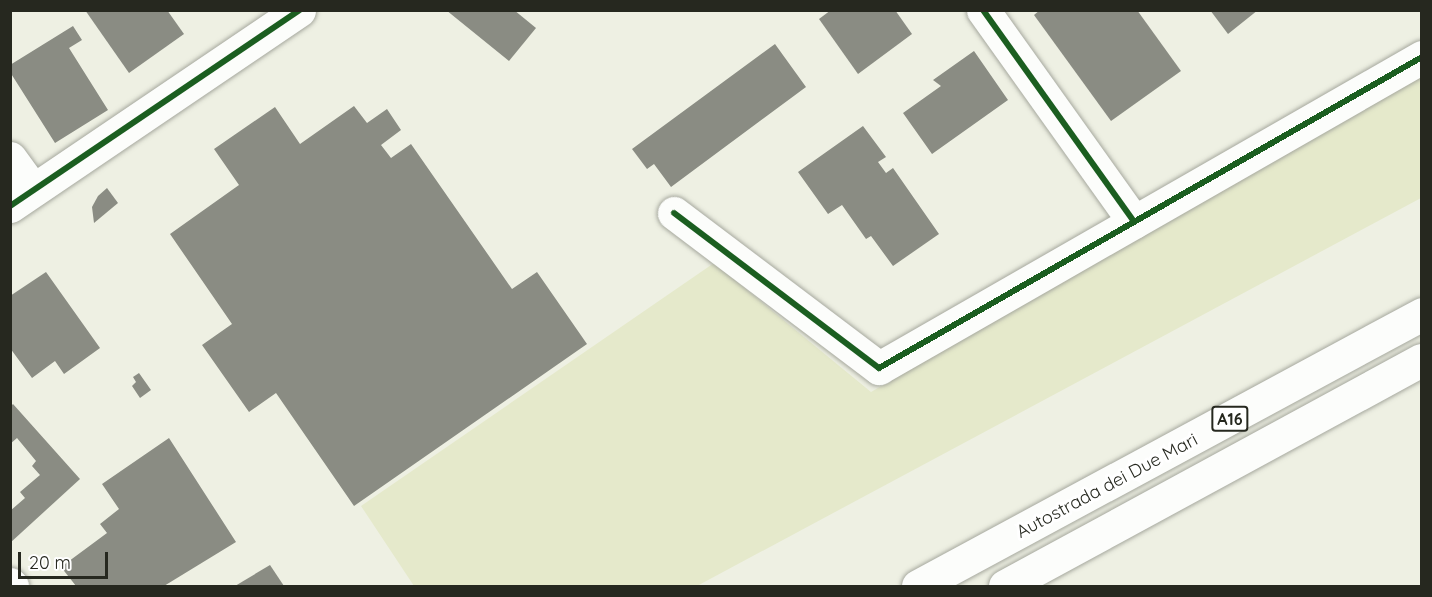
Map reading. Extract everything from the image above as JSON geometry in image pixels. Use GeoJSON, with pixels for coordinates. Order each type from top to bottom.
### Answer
{"type":"FeatureCollection","features":[{"type":"Feature","properties":{"kind":"main road"},"geometry":{"type":"LineString","coordinates":[[10,158],[22,198],[299,10]]}},
{"type":"Feature","properties":{"kind":"main road"},"geometry":{"type":"LineString","coordinates":[[983,10],[1134,222]]}},
{"type":"Feature","properties":{"kind":"main road"},"geometry":{"type":"LineString","coordinates":[[674,213],[879,369],[1422,57]]}},
{"type":"Feature","properties":{"kind":"main road","name":"Autostrada dei Due Mari"},"geometry":{"type":"LineString","coordinates":[[918,586],[1039,523],[1422,314]]}},
{"type":"Feature","properties":{"kind":"main road","name":"A16"},"geometry":{"type":"LineString","coordinates":[[1014,582],[1422,360]]}},
{"type":"Feature","properties":{"kind":"green space"},"geometry":{"type":"Polygon","coordinates":[[[1421,75],[1421,198],[697,586],[414,586],[361,506],[714,263],[871,392],[1421,75]]]}},
{"type":"Feature","properties":{"kind":"building"},"geometry":{"type":"Polygon","coordinates":[[[85,10],[167,10],[184,34],[129,73],[85,10]]]}},
{"type":"Feature","properties":{"kind":"building"},"geometry":{"type":"Polygon","coordinates":[[[446,10],[514,10],[536,28],[509,61],[446,10]]]}},
{"type":"Feature","properties":{"kind":"building"},"geometry":{"type":"Polygon","coordinates":[[[831,10],[895,10],[912,34],[858,74],[819,19],[831,10]]]}},
{"type":"Feature","properties":{"kind":"building"},"geometry":{"type":"Polygon","coordinates":[[[1040,10],[1137,10],[1181,71],[1111,121],[1034,15],[1040,10]]]}},
{"type":"Feature","properties":{"kind":"building"},"geometry":{"type":"Polygon","coordinates":[[[1210,10],[1258,10],[1228,34],[1210,10]]]}},
{"type":"Feature","properties":{"kind":"building"},"geometry":{"type":"Polygon","coordinates":[[[73,26],[82,40],[69,48],[108,110],[55,143],[10,72],[10,65],[73,26]]]}},
{"type":"Feature","properties":{"kind":"building"},"geometry":{"type":"Polygon","coordinates":[[[775,44],[806,87],[671,187],[654,164],[647,169],[632,149],[775,44]]]}},
{"type":"Feature","properties":{"kind":"building"},"geometry":{"type":"Polygon","coordinates":[[[974,51],[1008,100],[932,154],[903,113],[941,86],[933,80],[974,51]]]}},
{"type":"Feature","properties":{"kind":"building"},"geometry":{"type":"Polygon","coordinates":[[[354,106],[367,123],[387,109],[401,130],[381,145],[391,158],[411,144],[512,289],[537,272],[587,344],[354,506],[276,393],[249,412],[202,345],[232,324],[170,234],[239,185],[214,149],[275,107],[300,144],[354,106]]]}},
{"type":"Feature","properties":{"kind":"building"},"geometry":{"type":"Polygon","coordinates":[[[863,126],[886,157],[878,162],[886,173],[893,168],[939,234],[893,266],[871,236],[866,239],[842,205],[828,214],[798,172],[863,126]]]}},
{"type":"Feature","properties":{"kind":"building"},"geometry":{"type":"Polygon","coordinates":[[[107,188],[118,203],[94,223],[92,207],[98,196],[107,188]]]}},
{"type":"Feature","properties":{"kind":"building"},"geometry":{"type":"Polygon","coordinates":[[[46,272],[100,348],[64,374],[55,361],[32,378],[10,348],[10,296],[46,272]]]}},
{"type":"Feature","properties":{"kind":"building"},"geometry":{"type":"Polygon","coordinates":[[[139,373],[151,390],[140,398],[132,386],[136,382],[133,377],[139,373]]]}},
{"type":"Feature","properties":{"kind":"building"},"geometry":{"type":"Polygon","coordinates":[[[13,404],[80,479],[10,543],[10,511],[25,498],[20,492],[40,475],[32,466],[36,461],[17,438],[10,444],[10,407],[13,404]]]}},
{"type":"Feature","properties":{"kind":"building"},"geometry":{"type":"Polygon","coordinates":[[[169,438],[236,542],[164,586],[76,586],[61,567],[107,533],[100,524],[119,509],[102,484],[169,438]]]}},
{"type":"Feature","properties":{"kind":"building"},"geometry":{"type":"Polygon","coordinates":[[[270,565],[284,586],[235,586],[270,565]]]}},
{"type":"Feature","properties":{"kind":"cycle path"},"geometry":{"type":"LineString","coordinates":[[10,206],[299,10]]}},
{"type":"Feature","properties":{"kind":"cycle path"},"geometry":{"type":"LineString","coordinates":[[983,10],[1134,222]]}},
{"type":"Feature","properties":{"kind":"cycle path"},"geometry":{"type":"LineString","coordinates":[[674,213],[879,368],[1422,57]]}}]}
